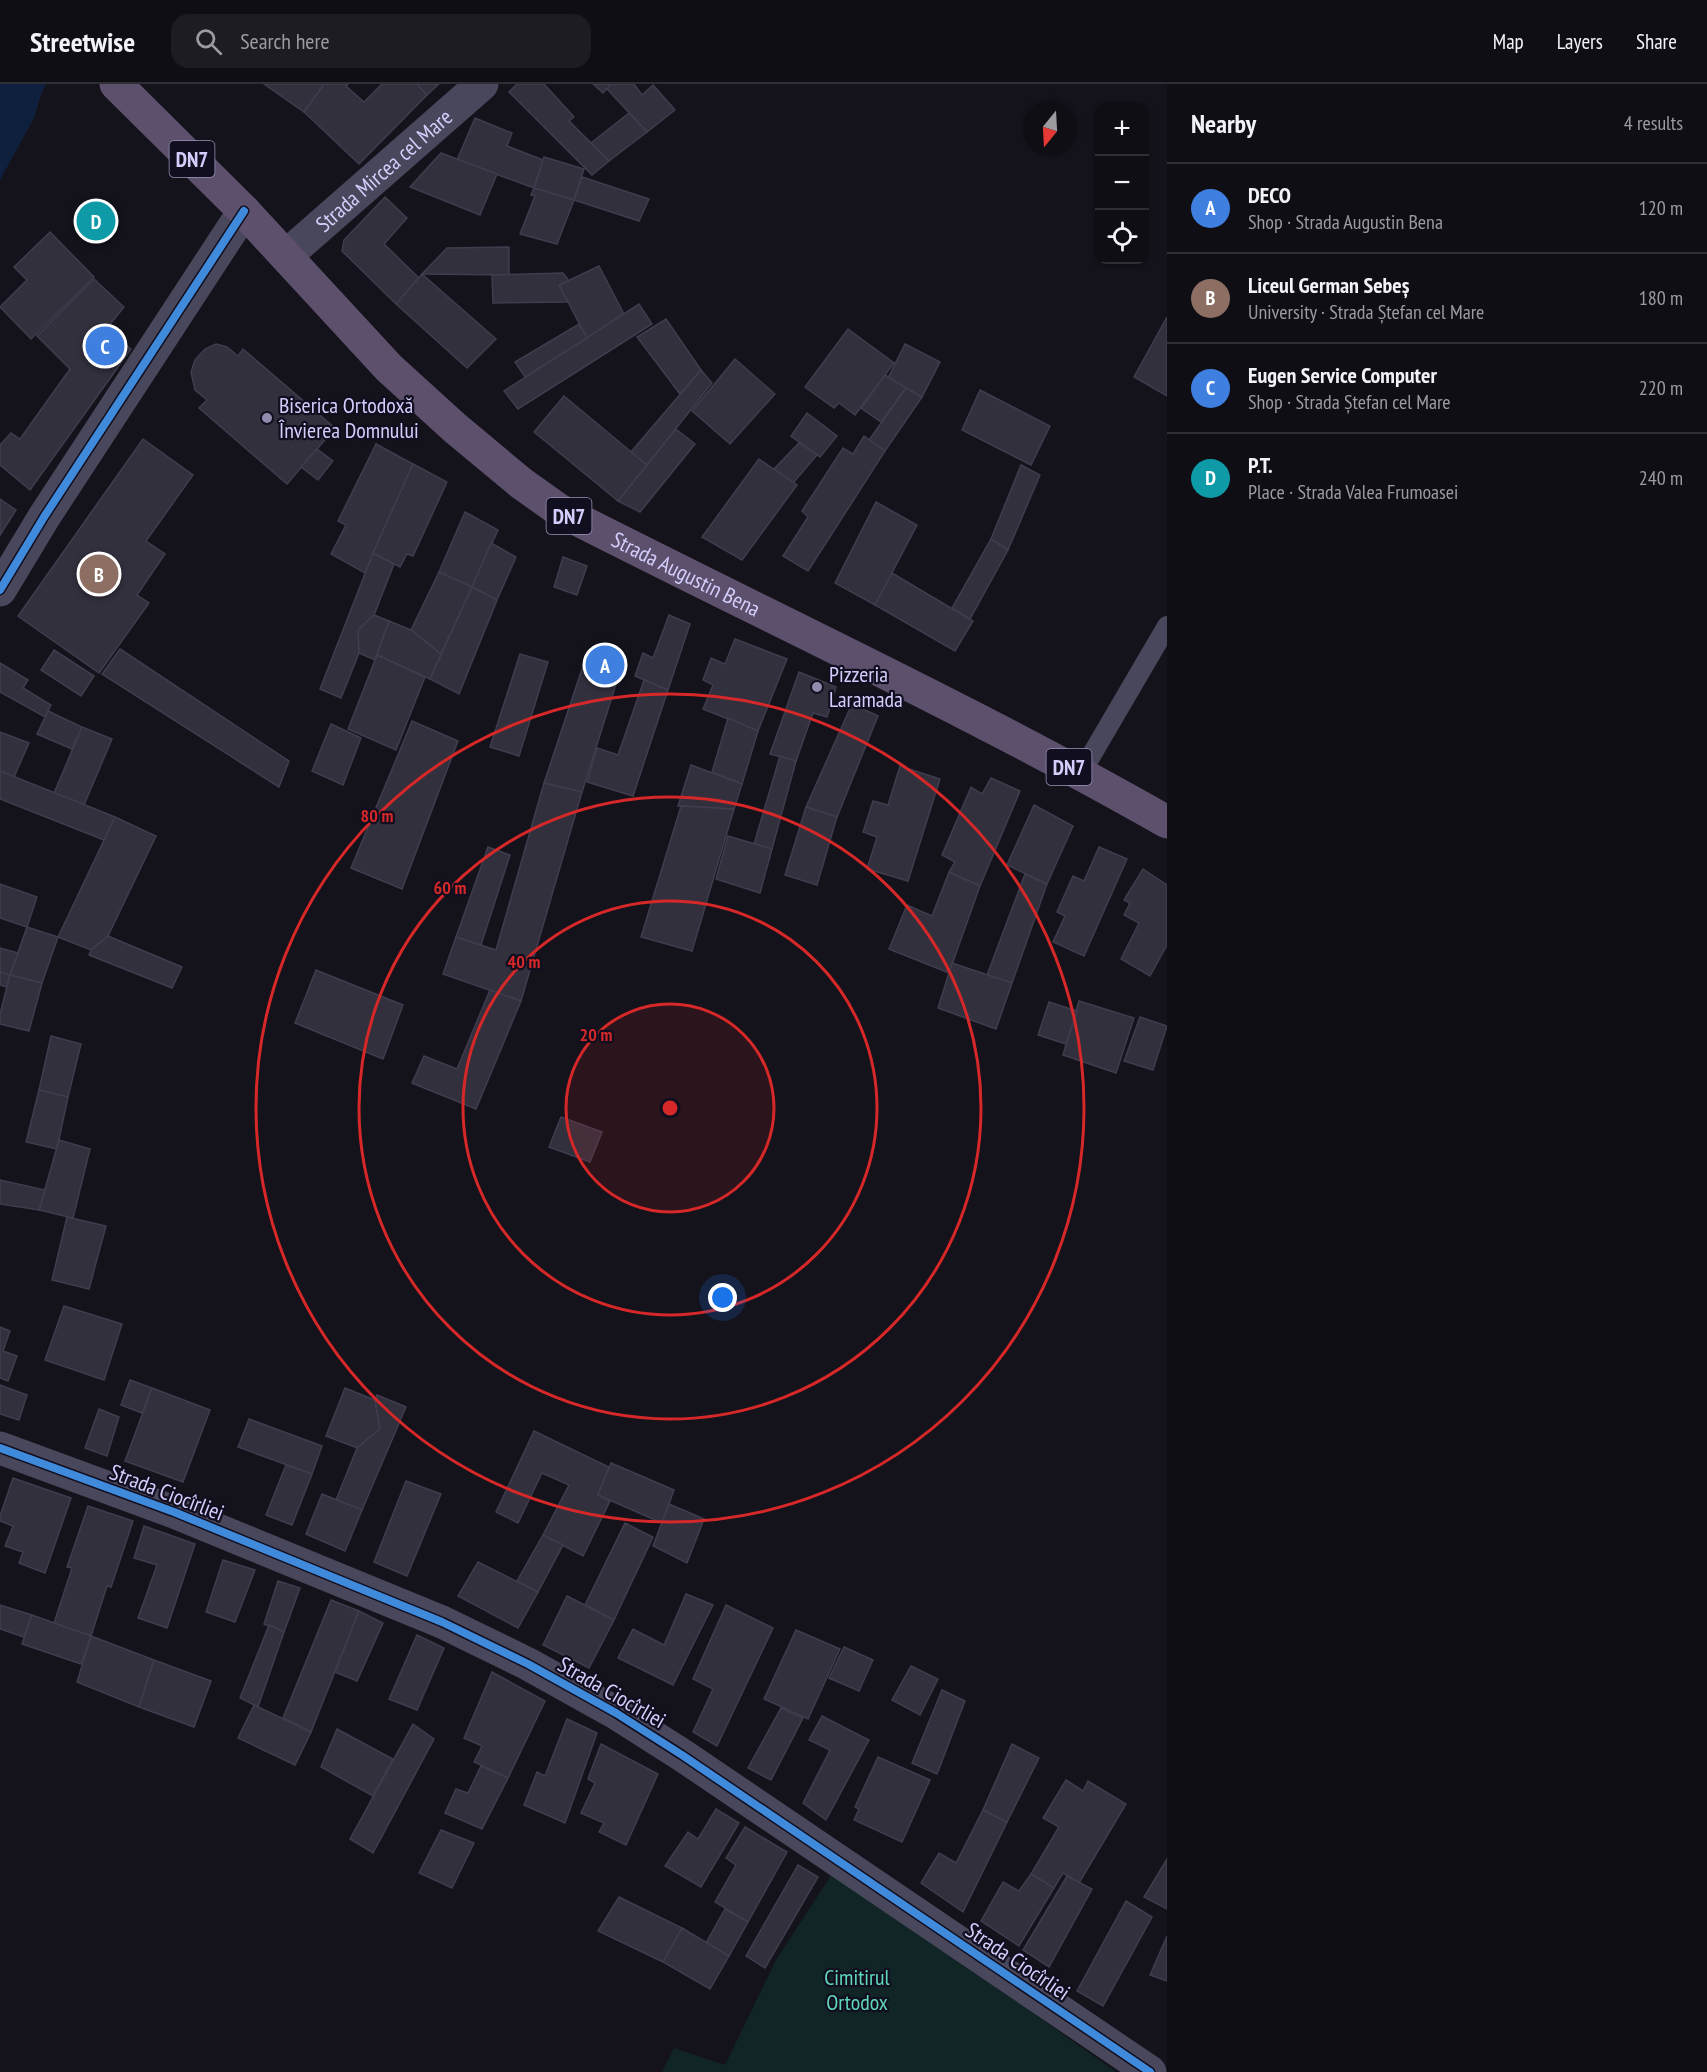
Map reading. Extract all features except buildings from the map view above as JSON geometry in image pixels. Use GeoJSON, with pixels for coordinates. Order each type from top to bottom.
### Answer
{"type":"FeatureCollection","features":[{"type":"Feature","properties":{"kind":"main road","name":"DN7"},"geometry":{"type":"LineString","coordinates":[[116,84],[244,212]]}},
{"type":"Feature","properties":{"kind":"main road","name":"Strada Augustin Bena"},"geometry":{"type":"LineString","coordinates":[[244,212],[389,368],[455,428],[521,483],[559,510],[1081,773],[1167,822]]}},
{"type":"Feature","properties":{"kind":"street","name":"Strada Mircea cel Mare"},"geometry":{"type":"LineString","coordinates":[[286,256],[482,84]]}},
{"type":"Feature","properties":{"kind":"street"},"geometry":{"type":"LineString","coordinates":[[0,590],[44,517],[244,212]]}},
{"type":"Feature","properties":{"kind":"street","name":"Strada Ciocîrliei"},"geometry":{"type":"LineString","coordinates":[[0,1448],[174,1512],[387,1599],[442,1622],[528,1664],[616,1713],[682,1755],[1150,2072]]}},
{"type":"Feature","properties":{"kind":"lane"},"geometry":{"type":"LineString","coordinates":[[1081,773],[1167,626]]}},
{"type":"Feature","properties":{"kind":"green space","name":"Cimitirul Ortodox"},"geometry":{"type":"Polygon","coordinates":[[[834,1871],[1116,2072],[662,2072],[674,2048],[725,2065],[776,1960],[834,1871]]]}},
{"type":"Feature","properties":{"kind":"water"},"geometry":{"type":"Polygon","coordinates":[[[0,84],[46,84],[34,118],[0,180],[0,84]]]}},
{"type":"Feature","properties":{"kind":"cycle path"},"geometry":{"type":"LineString","coordinates":[[0,590],[44,517],[244,211]]}},
{"type":"Feature","properties":{"kind":"cycle path"},"geometry":{"type":"LineString","coordinates":[[0,1448],[174,1512],[442,1622],[528,1664],[616,1713],[682,1755],[1150,2072]]}},
{"type":"Feature","properties":{"kind":"place","name":"P.T."},"geometry":{"type":"Point","coordinates":[96,221]}},
{"type":"Feature","properties":{"kind":"place","name":"Eugen Service Computer"},"geometry":{"type":"Point","coordinates":[105,346]}},
{"type":"Feature","properties":{"kind":"place","name":"Biserica Ortodoxă Învierea Domnului"},"geometry":{"type":"Point","coordinates":[267,418]}},
{"type":"Feature","properties":{"kind":"place","name":"Liceul German Sebeș"},"geometry":{"type":"Point","coordinates":[99,574]}},
{"type":"Feature","properties":{"kind":"place","name":"DECO"},"geometry":{"type":"Point","coordinates":[605,665]}},
{"type":"Feature","properties":{"kind":"place","name":"Pizzeria Laramada"},"geometry":{"type":"Point","coordinates":[817,687]}}]}
